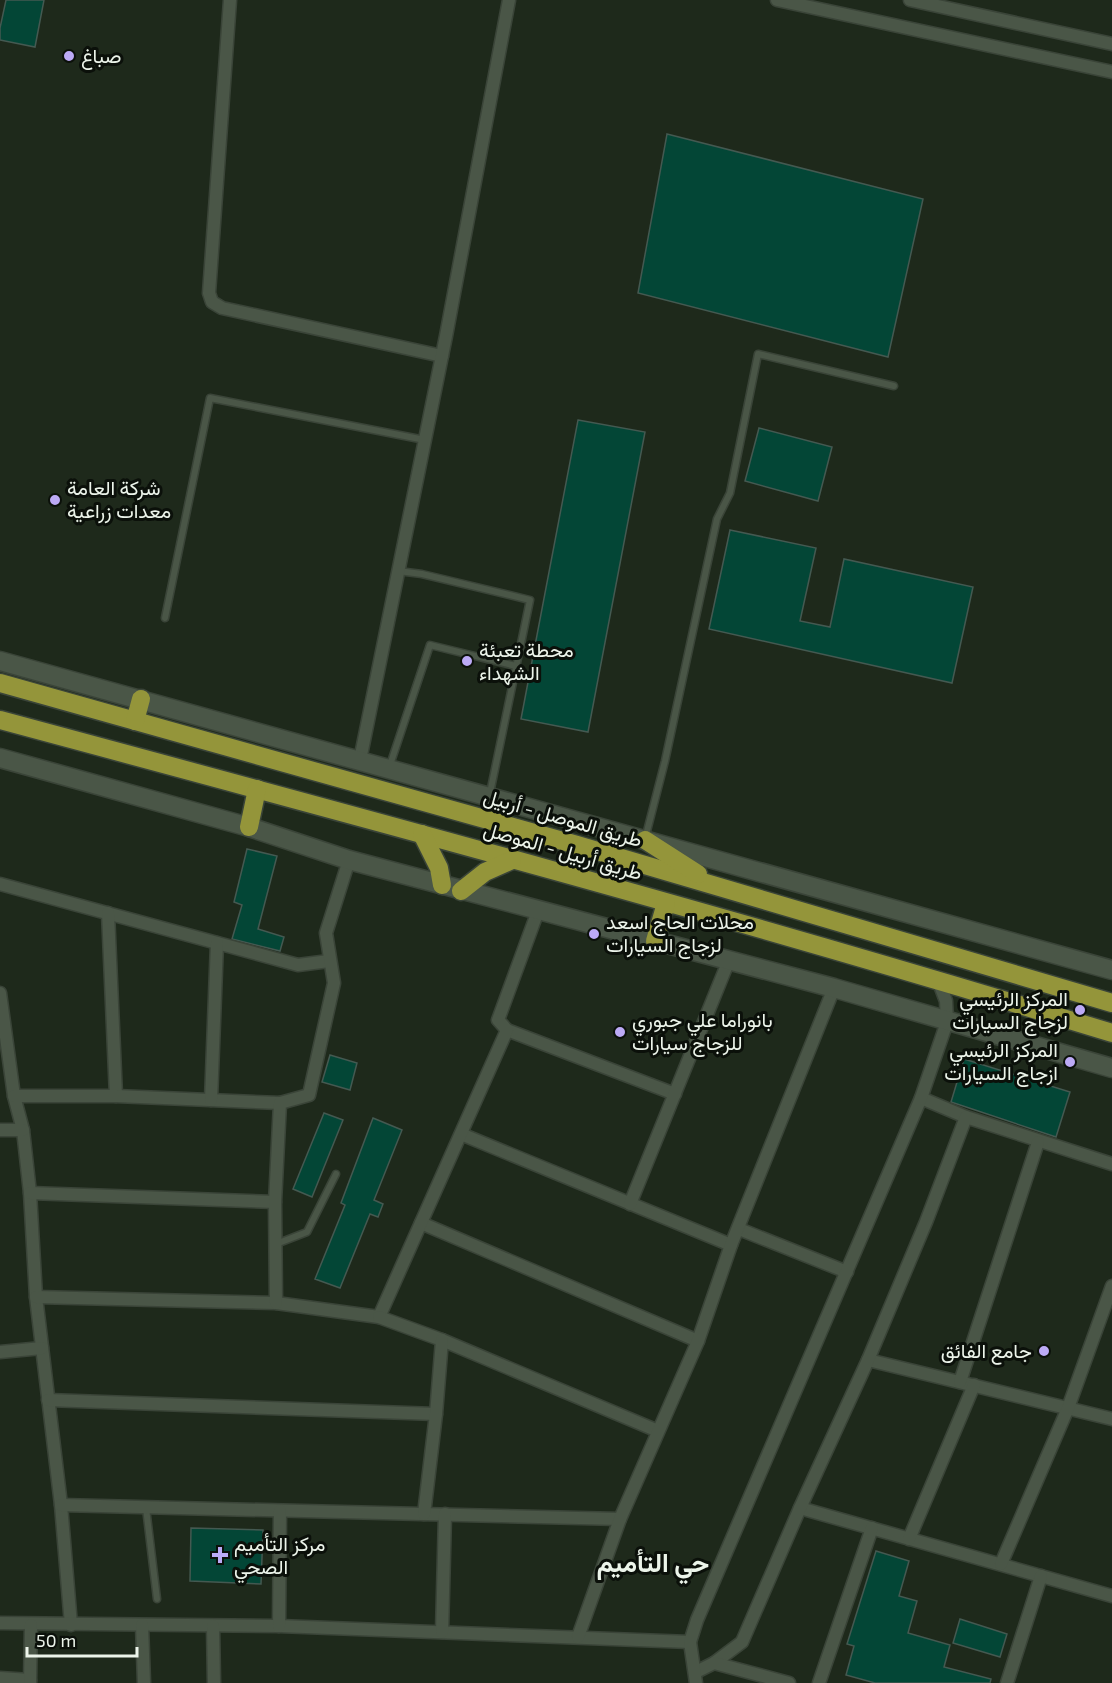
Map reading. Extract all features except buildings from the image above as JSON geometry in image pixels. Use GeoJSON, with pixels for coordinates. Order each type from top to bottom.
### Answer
{"type":"FeatureCollection","features":[{"type":"Feature","properties":{"kind":"highway","name":"طريق الموصل - أربيل"},"geometry":{"type":"LineString","coordinates":[[0,683],[715,885],[1112,1003]]}},
{"type":"Feature","properties":{"kind":"highway"},"geometry":{"type":"LineString","coordinates":[[135,721],[141,699]]}},
{"type":"Feature","properties":{"kind":"highway","name":"طريق أربيل - الموصل"},"geometry":{"type":"LineString","coordinates":[[0,720],[422,834],[938,980],[1112,1033]]}},
{"type":"Feature","properties":{"kind":"highway"},"geometry":{"type":"LineString","coordinates":[[249,826],[257,789]]}},
{"type":"Feature","properties":{"kind":"highway"},"geometry":{"type":"LineString","coordinates":[[422,834],[439,868],[442,885]]}},
{"type":"Feature","properties":{"kind":"highway"},"geometry":{"type":"LineString","coordinates":[[645,840],[715,885]]}},
{"type":"Feature","properties":{"kind":"highway"},"geometry":{"type":"LineString","coordinates":[[461,891],[485,872],[512,860]]}},
{"type":"Feature","properties":{"kind":"highway"},"geometry":{"type":"LineString","coordinates":[[655,941],[666,903]]}},
{"type":"Feature","properties":{"kind":"highway"},"geometry":{"type":"LineString","coordinates":[[938,980],[944,954]]}},
{"type":"Feature","properties":{"kind":"main road"},"geometry":{"type":"LineString","coordinates":[[0,661],[1112,970]]}},
{"type":"Feature","properties":{"kind":"main road"},"geometry":{"type":"LineString","coordinates":[[0,758],[249,826],[349,860],[834,987],[947,1022],[1112,1068]]}},
{"type":"Feature","properties":{"kind":"street"},"geometry":{"type":"LineString","coordinates":[[230,0],[209,293],[212,302],[222,308],[442,356]]}},
{"type":"Feature","properties":{"kind":"street"},"geometry":{"type":"LineString","coordinates":[[360,760],[442,356],[509,0]]}},
{"type":"Feature","properties":{"kind":"street"},"geometry":{"type":"LineString","coordinates":[[777,0],[1112,72]]}},
{"type":"Feature","properties":{"kind":"street"},"geometry":{"type":"LineString","coordinates":[[909,0],[1112,44]]}},
{"type":"Feature","properties":{"kind":"street"},"geometry":{"type":"LineString","coordinates":[[14,1096],[116,1096],[280,1103],[309,1095],[334,983],[326,933],[349,860]]}},
{"type":"Feature","properties":{"kind":"street"},"geometry":{"type":"LineString","coordinates":[[0,884],[298,965],[329,961]]}},
{"type":"Feature","properties":{"kind":"street"},"geometry":{"type":"LineString","coordinates":[[538,911],[498,1020],[507,1030],[675,1094]]}},
{"type":"Feature","properties":{"kind":"street"},"geometry":{"type":"LineString","coordinates":[[108,913],[116,1096]]}},
{"type":"Feature","properties":{"kind":"street"},"geometry":{"type":"LineString","coordinates":[[211,1100],[217,943]]}},
{"type":"Feature","properties":{"kind":"street"},"geometry":{"type":"LineString","coordinates":[[630,1204],[729,960]]}},
{"type":"Feature","properties":{"kind":"street"},"geometry":{"type":"LineString","coordinates":[[696,1678],[690,1641],[921,1098],[947,1022],[946,1001],[938,980]]}},
{"type":"Feature","properties":{"kind":"street"},"geometry":{"type":"LineString","coordinates":[[578,1637],[620,1519],[698,1341],[731,1245],[834,987]]}},
{"type":"Feature","properties":{"kind":"street"},"geometry":{"type":"LineString","coordinates":[[0,993],[14,1096],[23,1130],[30,1193],[36,1297],[61,1505],[71,1625]]}},
{"type":"Feature","properties":{"kind":"street"},"geometry":{"type":"LineString","coordinates":[[379,1317],[507,1030]]}},
{"type":"Feature","properties":{"kind":"street"},"geometry":{"type":"LineString","coordinates":[[921,1098],[966,1117],[1038,1142],[1112,1164]]}},
{"type":"Feature","properties":{"kind":"street"},"geometry":{"type":"LineString","coordinates":[[276,1303],[275,1202],[280,1103]]}},
{"type":"Feature","properties":{"kind":"street"},"geometry":{"type":"LineString","coordinates":[[696,1678],[742,1642],[868,1360],[926,1222],[966,1117]]}},
{"type":"Feature","properties":{"kind":"street"},"geometry":{"type":"LineString","coordinates":[[0,1130],[23,1130]]}},
{"type":"Feature","properties":{"kind":"street"},"geometry":{"type":"LineString","coordinates":[[461,1134],[731,1245]]}},
{"type":"Feature","properties":{"kind":"street"},"geometry":{"type":"LineString","coordinates":[[960,1382],[1038,1142]]}},
{"type":"Feature","properties":{"kind":"street"},"geometry":{"type":"LineString","coordinates":[[30,1193],[275,1202]]}},
{"type":"Feature","properties":{"kind":"street"},"geometry":{"type":"LineString","coordinates":[[421,1223],[698,1341]]}},
{"type":"Feature","properties":{"kind":"street"},"geometry":{"type":"LineString","coordinates":[[739,1229],[847,1272]]}},
{"type":"Feature","properties":{"kind":"street"},"geometry":{"type":"LineString","coordinates":[[1001,1564],[1068,1408],[1112,1286]]}},
{"type":"Feature","properties":{"kind":"street"},"geometry":{"type":"LineString","coordinates":[[36,1297],[276,1303],[379,1317],[442,1340],[658,1431]]}},
{"type":"Feature","properties":{"kind":"street"},"geometry":{"type":"LineString","coordinates":[[424,1514],[442,1340]]}},
{"type":"Feature","properties":{"kind":"street"},"geometry":{"type":"LineString","coordinates":[[0,1352],[42,1348]]}},
{"type":"Feature","properties":{"kind":"street"},"geometry":{"type":"LineString","coordinates":[[868,1360],[1112,1419]]}},
{"type":"Feature","properties":{"kind":"street"},"geometry":{"type":"LineString","coordinates":[[909,1539],[974,1385]]}},
{"type":"Feature","properties":{"kind":"street"},"geometry":{"type":"LineString","coordinates":[[48,1400],[436,1414]]}},
{"type":"Feature","properties":{"kind":"street"},"geometry":{"type":"LineString","coordinates":[[61,1505],[620,1519]]}},
{"type":"Feature","properties":{"kind":"street"},"geometry":{"type":"LineString","coordinates":[[800,1508],[1112,1596]]}},
{"type":"Feature","properties":{"kind":"street"},"geometry":{"type":"LineString","coordinates":[[279,1626],[280,1510]]}},
{"type":"Feature","properties":{"kind":"street"},"geometry":{"type":"LineString","coordinates":[[442,1632],[445,1514]]}},
{"type":"Feature","properties":{"kind":"street"},"geometry":{"type":"LineString","coordinates":[[819,1683],[872,1528]]}},
{"type":"Feature","properties":{"kind":"street"},"geometry":{"type":"LineString","coordinates":[[1007,1683],[1041,1576]]}},
{"type":"Feature","properties":{"kind":"street"},"geometry":{"type":"LineString","coordinates":[[0,1623],[279,1626],[690,1641]]}},
{"type":"Feature","properties":{"kind":"street"},"geometry":{"type":"LineString","coordinates":[[0,1678],[30,1681],[31,1624]]}},
{"type":"Feature","properties":{"kind":"street"},"geometry":{"type":"LineString","coordinates":[[142,1625],[144,1683]]}},
{"type":"Feature","properties":{"kind":"street"},"geometry":{"type":"LineString","coordinates":[[213,1626],[214,1683]]}},
{"type":"Feature","properties":{"kind":"street"},"geometry":{"type":"LineString","coordinates":[[714,1663],[789,1683]]}},
{"type":"Feature","properties":{"kind":"lane"},"geometry":{"type":"LineString","coordinates":[[645,840],[668,750],[717,519],[730,493],[758,354],[894,386]]}},
{"type":"Feature","properties":{"kind":"lane"},"geometry":{"type":"LineString","coordinates":[[165,618],[210,398],[425,440]]}},
{"type":"Feature","properties":{"kind":"lane"},"geometry":{"type":"LineString","coordinates":[[399,571],[423,574],[530,600],[489,796]]}},
{"type":"Feature","properties":{"kind":"lane"},"geometry":{"type":"LineString","coordinates":[[389,768],[430,645],[516,666]]}},
{"type":"Feature","properties":{"kind":"lane"},"geometry":{"type":"LineString","coordinates":[[275,1244],[307,1233],[336,1174]]}},
{"type":"Feature","properties":{"kind":"lane"},"geometry":{"type":"LineString","coordinates":[[146,1507],[157,1599]]}},
{"type":"Feature","properties":{"kind":"place","name":"صباغ"},"geometry":{"type":"Point","coordinates":[69,56]}},
{"type":"Feature","properties":{"kind":"place","name":"شركة العامة معدات زراعية"},"geometry":{"type":"Point","coordinates":[55,500]}},
{"type":"Feature","properties":{"kind":"place","name":"محطة تعبئة الشهداء"},"geometry":{"type":"Point","coordinates":[467,661]}},
{"type":"Feature","properties":{"kind":"place","name":"محلات الحاج اسعد لزجاج السيارات"},"geometry":{"type":"Point","coordinates":[594,934]}},
{"type":"Feature","properties":{"kind":"place","name":"المركز الرئيسي لزجاج السيارات"},"geometry":{"type":"Point","coordinates":[1080,1010]}},
{"type":"Feature","properties":{"kind":"place","name":"بانوراما علي جبوري للزجاج سيارات"},"geometry":{"type":"Point","coordinates":[620,1032]}},
{"type":"Feature","properties":{"kind":"place","name":"المركز الرئيسي ازجاج السيارات"},"geometry":{"type":"Point","coordinates":[1070,1062]}},
{"type":"Feature","properties":{"kind":"place","name":"جامع الفائق"},"geometry":{"type":"Point","coordinates":[1044,1351]}},
{"type":"Feature","properties":{"kind":"place","name":"مركز التأميم الصحي"},"geometry":{"type":"Point","coordinates":[220,1555]}},
{"type":"Feature","properties":{"kind":"district","name":"حي التأميم"},"geometry":{"type":"Point","coordinates":[653,1563]}}]}
